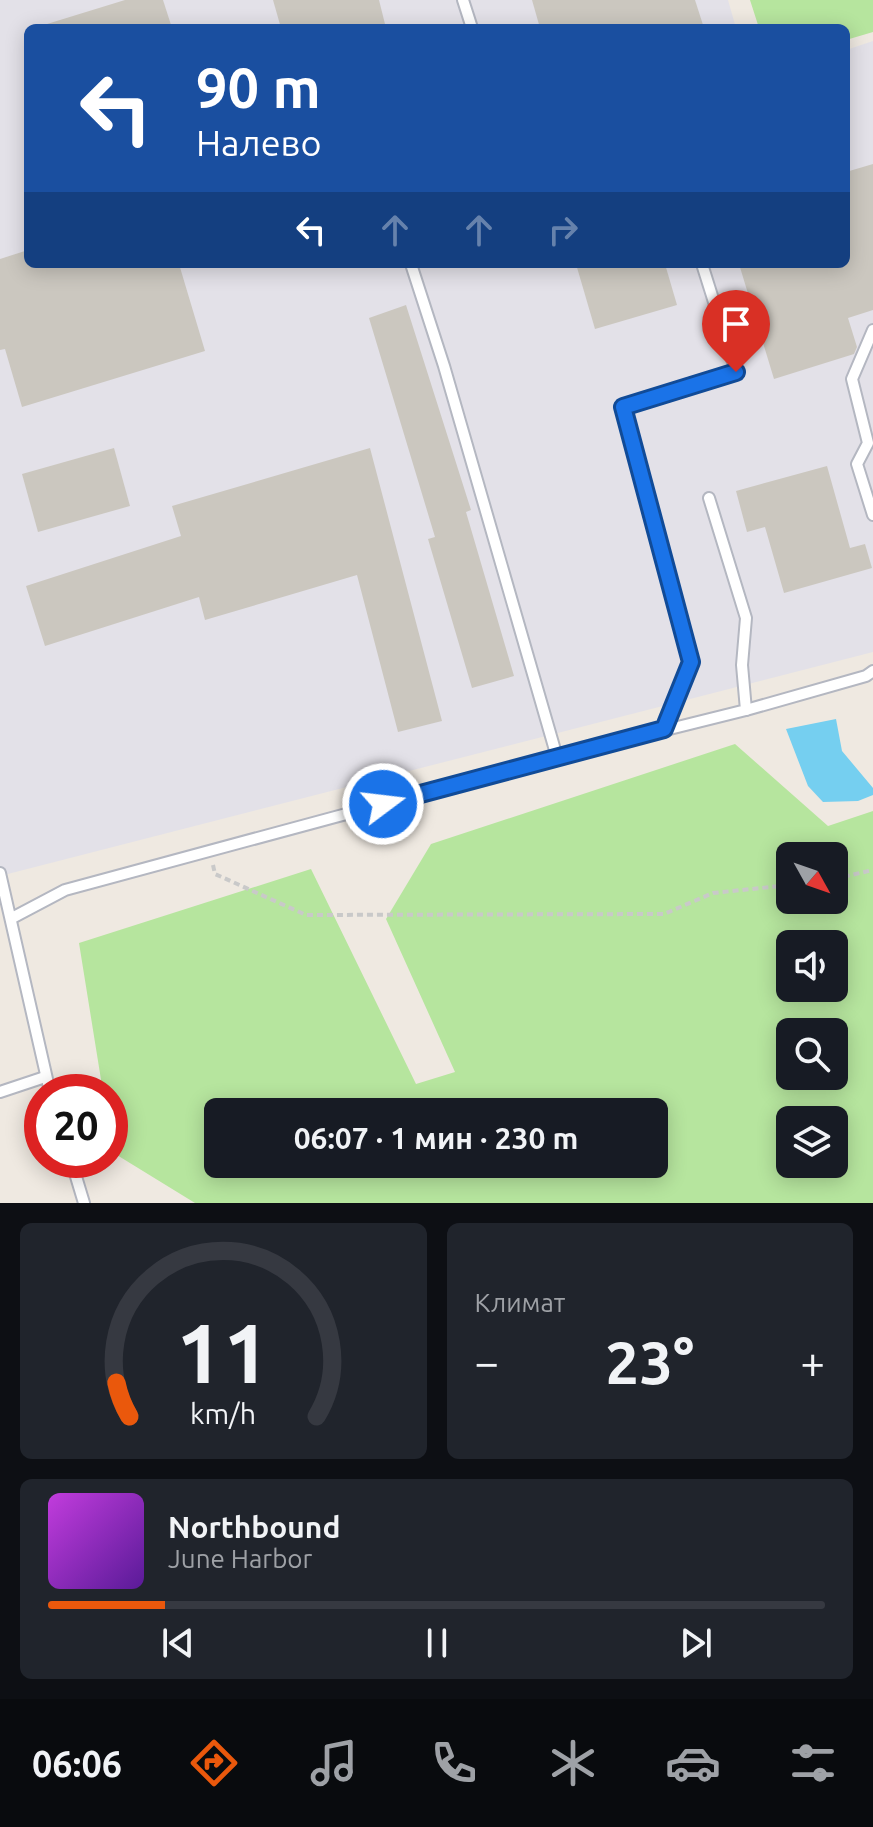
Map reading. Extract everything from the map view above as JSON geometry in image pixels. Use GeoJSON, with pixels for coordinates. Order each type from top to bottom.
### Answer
{"type":"FeatureCollection","features":[{"type":"Feature","properties":{"kind":"lane"},"geometry":{"type":"LineString","coordinates":[[463,0],[471,24]]}},
{"type":"Feature","properties":{"kind":"lane"},"geometry":{"type":"LineString","coordinates":[[412,268],[444,366],[557,757]]}},
{"type":"Feature","properties":{"kind":"lane"},"geometry":{"type":"LineString","coordinates":[[664,729],[691,662],[623,407],[736,372],[703,268]]}},
{"type":"Feature","properties":{"kind":"lane"},"geometry":{"type":"LineString","coordinates":[[873,330],[852,379],[868,443],[857,464],[873,515]]}},
{"type":"Feature","properties":{"kind":"lane"},"geometry":{"type":"LineString","coordinates":[[709,498],[746,618],[742,665],[746,710]]}},
{"type":"Feature","properties":{"kind":"lane"},"geometry":{"type":"LineString","coordinates":[[12,918],[65,890],[664,729],[715,720],[871,674]]}},
{"type":"Feature","properties":{"kind":"lane"},"geometry":{"type":"LineString","coordinates":[[0,873],[44,1074]]}},
{"type":"Feature","properties":{"kind":"lane"},"geometry":{"type":"LineString","coordinates":[[0,1092],[24,1084]]}},
{"type":"Feature","properties":{"kind":"lane"},"geometry":{"type":"LineString","coordinates":[[76,1178],[84,1203]]}},
{"type":"Feature","properties":{"kind":"path"},"geometry":{"type":"LineString","coordinates":[[208,851],[215,874],[306,915],[664,914],[713,893],[776,886]]}},
{"type":"Feature","properties":{"kind":"path"},"geometry":{"type":"LineString","coordinates":[[848,876],[873,870]]}},
{"type":"Feature","properties":{"kind":"shaded area"},"geometry":{"type":"Polygon","coordinates":[[[0,0],[728,0],[735,24],[24,24],[24,268],[850,268],[850,49],[873,41],[873,652],[0,876],[0,0]]]}},
{"type":"Feature","properties":{"kind":"green space"},"geometry":{"type":"Polygon","coordinates":[[[750,0],[873,0],[873,32],[850,39],[850,24],[758,24],[750,0]]]}},
{"type":"Feature","properties":{"kind":"green space"},"geometry":{"type":"Polygon","coordinates":[[[735,744],[828,826],[873,811],[873,1203],[195,1203],[128,1162],[128,1074],[100,1074],[79,943],[311,869],[416,1084],[455,1072],[386,919],[431,844],[735,744]]]}},
{"type":"Feature","properties":{"kind":"water"},"geometry":{"type":"Polygon","coordinates":[[[836,719],[842,751],[873,788],[873,795],[858,801],[823,802],[808,786],[786,729],[836,719]]]}},
{"type":"Feature","properties":{"kind":"building"},"geometry":{"type":"Polygon","coordinates":[[[125,0],[163,0],[171,24],[47,24],[125,0]]]}},
{"type":"Feature","properties":{"kind":"building"},"geometry":{"type":"Polygon","coordinates":[[[273,0],[379,0],[385,24],[280,24],[273,0]]]}},
{"type":"Feature","properties":{"kind":"building"},"geometry":{"type":"Polygon","coordinates":[[[532,0],[695,0],[703,24],[539,24],[532,0]]]}},
{"type":"Feature","properties":{"kind":"building"},"geometry":{"type":"Polygon","coordinates":[[[873,164],[873,310],[848,318],[857,347],[854,354],[774,379],[740,268],[850,268],[850,171],[873,164]]]}},
{"type":"Feature","properties":{"kind":"building"},"geometry":{"type":"Polygon","coordinates":[[[24,251],[24,268],[180,268],[205,351],[22,407],[5,349],[0,350],[0,259],[24,251]]]}},
{"type":"Feature","properties":{"kind":"building"},"geometry":{"type":"Polygon","coordinates":[[[577,268],[666,268],[677,305],[595,329],[577,268]]]}},
{"type":"Feature","properties":{"kind":"building"},"geometry":{"type":"Polygon","coordinates":[[[406,305],[471,510],[466,512],[514,676],[472,688],[428,539],[435,537],[369,318],[406,305]]]}},
{"type":"Feature","properties":{"kind":"building"},"geometry":{"type":"Polygon","coordinates":[[[114,448],[130,506],[38,532],[22,474],[114,448]]]}},
{"type":"Feature","properties":{"kind":"building"},"geometry":{"type":"Polygon","coordinates":[[[370,448],[442,721],[398,732],[357,575],[205,620],[199,597],[45,646],[26,586],[181,536],[172,506],[370,448]]]}},
{"type":"Feature","properties":{"kind":"building"},"geometry":{"type":"Polygon","coordinates":[[[827,466],[850,548],[865,544],[872,568],[784,593],[765,527],[747,532],[736,491],[827,466]]]}},
{"type":"Feature","properties":{"kind":"route"},"geometry":{"type":"LineString","coordinates":[[383,804],[664,729],[691,662],[623,407],[736,372]]}}]}
